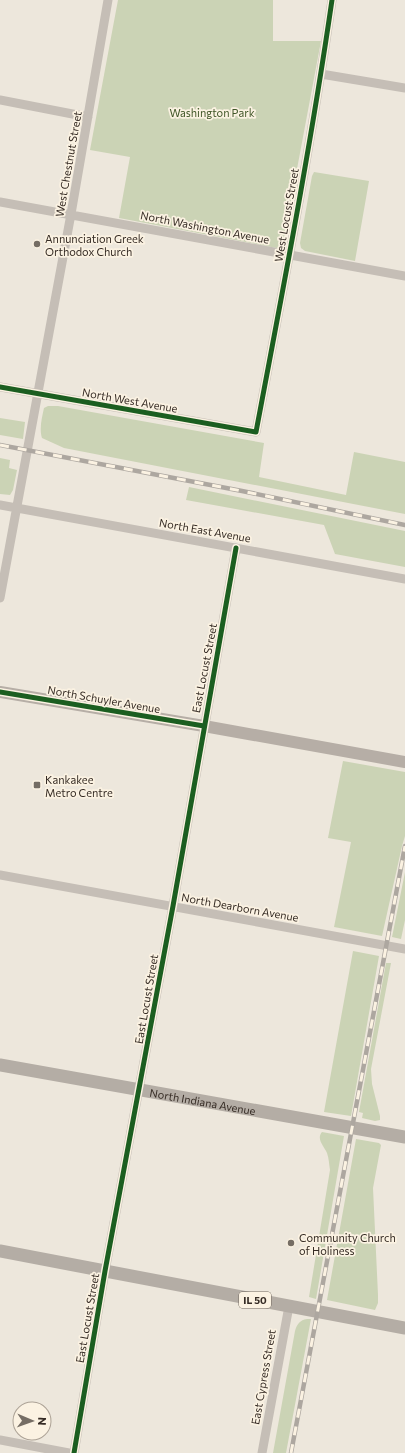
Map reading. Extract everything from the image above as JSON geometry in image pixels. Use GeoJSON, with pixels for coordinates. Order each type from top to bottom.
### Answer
{"type":"FeatureCollection","features":[{"type":"Feature","properties":{"kind":"main road","name":"North Indiana Avenue"},"geometry":{"type":"LineString","coordinates":[[0,1065],[405,1137]]}},
{"type":"Feature","properties":{"kind":"main road","name":"IL 50"},"geometry":{"type":"LineString","coordinates":[[0,1251],[405,1328]]}},
{"type":"Feature","properties":{"kind":"street","name":"West Chestnut Street"},"geometry":{"type":"LineString","coordinates":[[0,598],[26,450],[71,214],[108,0]]}},
{"type":"Feature","properties":{"kind":"street","name":"West Locust Street"},"geometry":{"type":"LineString","coordinates":[[256,432],[290,255],[332,0]]}},
{"type":"Feature","properties":{"kind":"street"},"geometry":{"type":"LineString","coordinates":[[321,74],[405,88]]}},
{"type":"Feature","properties":{"kind":"street"},"geometry":{"type":"LineString","coordinates":[[0,100],[88,117]]}},
{"type":"Feature","properties":{"kind":"street","name":"North Washington Avenue"},"geometry":{"type":"LineString","coordinates":[[0,202],[405,276]]}},
{"type":"Feature","properties":{"kind":"street","name":"North West Avenue"},"geometry":{"type":"LineString","coordinates":[[0,387],[256,432]]}},
{"type":"Feature","properties":{"kind":"street","name":"North East Avenue"},"geometry":{"type":"LineString","coordinates":[[0,505],[405,579]]}},
{"type":"Feature","properties":{"kind":"street","name":"East Locust Street"},"geometry":{"type":"LineString","coordinates":[[74,1453],[105,1271],[173,906],[236,548]]}},
{"type":"Feature","properties":{"kind":"street","name":"North Schuyler Avenue"},"geometry":{"type":"LineString","coordinates":[[0,692],[204,726],[405,762]]}},
{"type":"Feature","properties":{"kind":"street","name":"North Dearborn Avenue"},"geometry":{"type":"LineString","coordinates":[[0,875],[405,949]]}},
{"type":"Feature","properties":{"kind":"street","name":"East Cypress Street"},"geometry":{"type":"LineString","coordinates":[[262,1453],[288,1306]]}},
{"type":"Feature","properties":{"kind":"street"},"geometry":{"type":"LineString","coordinates":[[0,1440],[68,1453]]}},
{"type":"Feature","properties":{"kind":"green space","name":"Washington Park"},"geometry":{"type":"Polygon","coordinates":[[[118,0],[273,0],[273,41],[321,41],[282,249],[119,218],[130,157],[90,150],[118,0]]]}},
{"type":"Feature","properties":{"kind":"green space"},"geometry":{"type":"Polygon","coordinates":[[[314,172],[369,181],[355,261],[305,251],[301,248],[300,243],[314,172]]]}},
{"type":"Feature","properties":{"kind":"green space"},"geometry":{"type":"Polygon","coordinates":[[[48,406],[58,406],[264,443],[259,477],[346,495],[354,452],[405,462],[405,514],[64,448],[42,438],[41,431],[44,408],[48,406]]]}},
{"type":"Feature","properties":{"kind":"green space"},"geometry":{"type":"Polygon","coordinates":[[[0,418],[25,422],[23,439],[0,435],[0,418]]]}},
{"type":"Feature","properties":{"kind":"green space"},"geometry":{"type":"Polygon","coordinates":[[[0,458],[10,460],[9,468],[17,470],[13,490],[10,495],[0,494],[0,458]]]}},
{"type":"Feature","properties":{"kind":"green space"},"geometry":{"type":"Polygon","coordinates":[[[189,487],[405,531],[405,567],[335,554],[324,525],[186,500],[189,487]]]}},
{"type":"Feature","properties":{"kind":"green space"},"geometry":{"type":"Polygon","coordinates":[[[343,761],[405,772],[405,836],[382,936],[334,927],[351,842],[328,838],[343,761]]]}},
{"type":"Feature","properties":{"kind":"green space"},"geometry":{"type":"Polygon","coordinates":[[[405,872],[405,920],[401,939],[392,937],[405,872]]]}},
{"type":"Feature","properties":{"kind":"green space"},"geometry":{"type":"Polygon","coordinates":[[[353,951],[379,956],[351,1116],[324,1112],[353,951]]]}},
{"type":"Feature","properties":{"kind":"green space"},"geometry":{"type":"Polygon","coordinates":[[[386,963],[391,963],[371,1069],[372,1084],[380,1116],[380,1120],[375,1121],[362,1118],[363,1113],[359,1112],[386,963]]]}},
{"type":"Feature","properties":{"kind":"green space"},"geometry":{"type":"Polygon","coordinates":[[[322,1132],[344,1136],[316,1299],[309,1297],[330,1170],[327,1153],[320,1140],[320,1135],[322,1132]]]}},
{"type":"Feature","properties":{"kind":"green space"},"geometry":{"type":"Polygon","coordinates":[[[356,1139],[379,1143],[381,1145],[373,1188],[378,1295],[378,1303],[375,1310],[327,1300],[356,1139]]]}},
{"type":"Feature","properties":{"kind":"green space"},"geometry":{"type":"Polygon","coordinates":[[[311,1319],[286,1453],[273,1453],[295,1331],[302,1320],[311,1319]]]}},
{"type":"Feature","properties":{"kind":"railway"},"geometry":{"type":"LineString","coordinates":[[0,445],[242,491],[405,525]]}},
{"type":"Feature","properties":{"kind":"railway"},"geometry":{"type":"LineString","coordinates":[[291,1453],[405,846]]}},
{"type":"Feature","properties":{"kind":"cycle path"},"geometry":{"type":"LineString","coordinates":[[0,387],[256,432],[306,163],[332,0]]}},
{"type":"Feature","properties":{"kind":"cycle path"},"geometry":{"type":"LineString","coordinates":[[74,1453],[105,1271],[173,906],[236,548]]}},
{"type":"Feature","properties":{"kind":"cycle path"},"geometry":{"type":"LineString","coordinates":[[0,692],[204,726]]}},
{"type":"Feature","properties":{"kind":"place","name":"Annunciation Greek Orthodox Church"},"geometry":{"type":"Point","coordinates":[37,244]}},
{"type":"Feature","properties":{"kind":"place","name":"Kankakee Metro Centre"},"geometry":{"type":"Point","coordinates":[37,785]}},
{"type":"Feature","properties":{"kind":"place","name":"Community Church of Holiness"},"geometry":{"type":"Point","coordinates":[291,1243]}}]}
